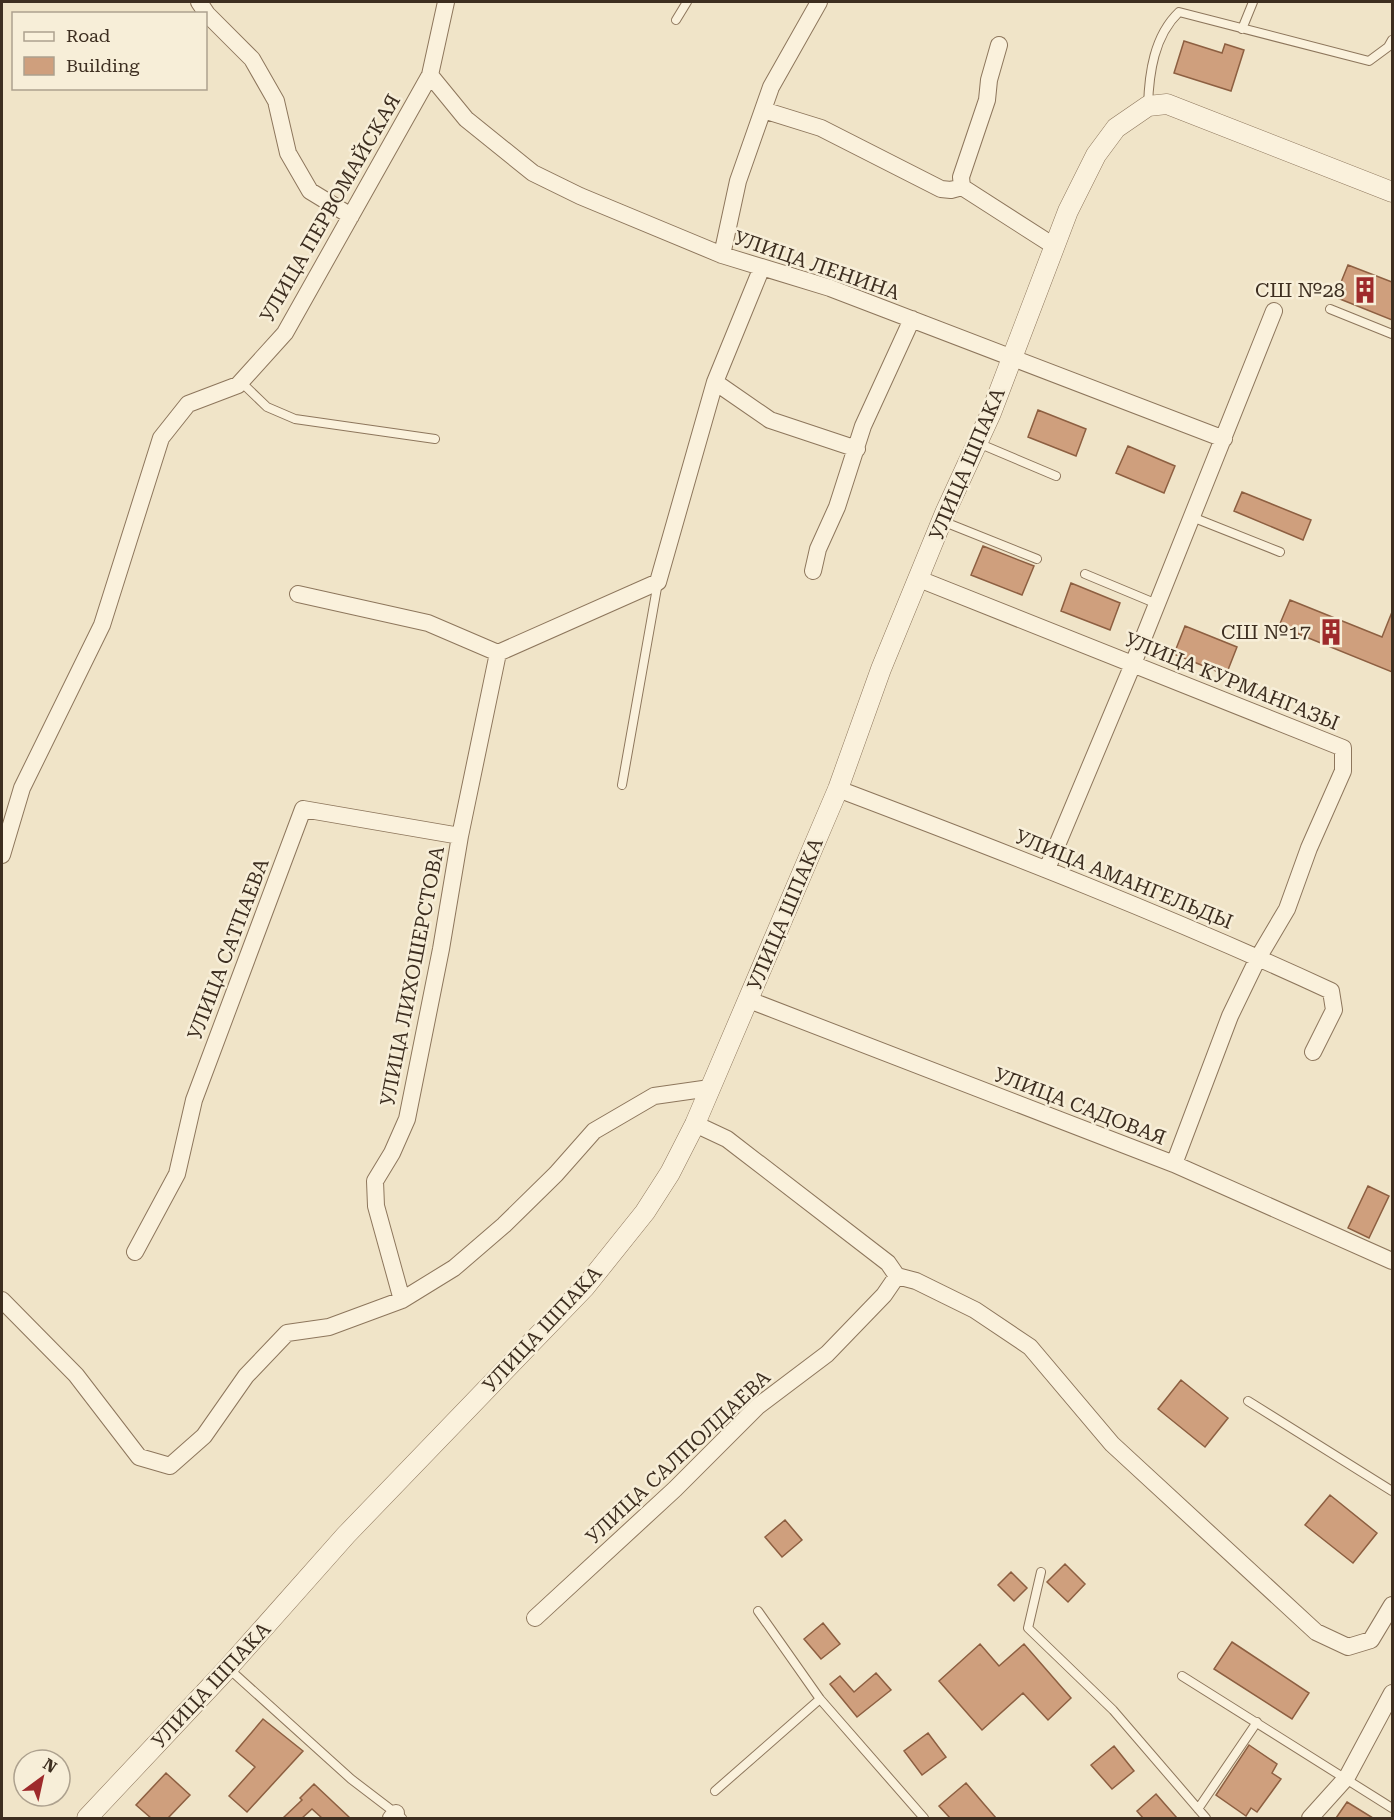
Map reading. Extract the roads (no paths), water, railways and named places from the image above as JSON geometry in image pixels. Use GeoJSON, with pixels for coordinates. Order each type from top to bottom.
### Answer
{"type":"FeatureCollection","features":[{"type":"Feature","properties":{"kind":"street","name":"УЛИЦА ПЕРВОМАЙСКАЯ"},"geometry":{"type":"LineString","coordinates":[[2,855],[22,788],[102,625],[162,438],[188,404],[238,385],[285,333],[430,75],[446,2]]}},
{"type":"Feature","properties":{"kind":"street"},"geometry":{"type":"LineString","coordinates":[[722,255],[738,181],[771,87],[819,2]]}},
{"type":"Feature","properties":{"kind":"street"},"geometry":{"type":"LineString","coordinates":[[207,14],[252,59],[276,101],[288,153],[310,191],[351,216]]}},
{"type":"Feature","properties":{"kind":"street"},"geometry":{"type":"LineString","coordinates":[[962,187],[961,177],[987,100],[989,80],[999,45]]}},
{"type":"Feature","properties":{"kind":"street","name":"УЛИЦА ЛЕНИНА"},"geometry":{"type":"LineString","coordinates":[[430,75],[466,119],[533,173],[580,196],[722,255],[830,288],[1224,439]]}},
{"type":"Feature","properties":{"kind":"street"},"geometry":{"type":"LineString","coordinates":[[1148,106],[1167,104],[1392,192]]}},
{"type":"Feature","properties":{"kind":"street","name":"УЛИЦА ШПАКА"},"geometry":{"type":"LineString","coordinates":[[87,1818],[228,1668],[346,1535],[585,1287],[645,1212],[670,1173],[695,1124],[838,789],[881,669],[942,520],[991,413],[1068,211],[1096,155],[1116,128],[1148,106]]}},
{"type":"Feature","properties":{"kind":"street"},"geometry":{"type":"LineString","coordinates":[[763,110],[821,128],[941,189],[951,190],[962,187],[1054,246]]}},
{"type":"Feature","properties":{"kind":"street"},"geometry":{"type":"LineString","coordinates":[[298,594],[428,623],[498,653],[658,582],[715,382],[762,267]]}},
{"type":"Feature","properties":{"kind":"street"},"geometry":{"type":"LineString","coordinates":[[1047,869],[1133,664],[1274,310]]}},
{"type":"Feature","properties":{"kind":"street"},"geometry":{"type":"LineString","coordinates":[[813,571],[818,549],[837,507],[863,426],[912,319]]}},
{"type":"Feature","properties":{"kind":"street"},"geometry":{"type":"LineString","coordinates":[[715,382],[770,420],[857,449]]}},
{"type":"Feature","properties":{"kind":"street","name":"УЛИЦА КУРМАНГАЗЫ"},"geometry":{"type":"LineString","coordinates":[[919,579],[1343,748],[1343,771],[1309,848],[1287,909],[1258,958],[1230,1016],[1173,1164]]}},
{"type":"Feature","properties":{"kind":"street","name":"УЛИЦА ЛИХОШЕРСТОВА"},"geometry":{"type":"LineString","coordinates":[[402,1300],[376,1206],[375,1181],[392,1153],[407,1119],[441,949],[460,836],[498,653]]}},
{"type":"Feature","properties":{"kind":"street","name":"УЛИЦА АМАНГЕЛЬДЫ"},"geometry":{"type":"LineString","coordinates":[[838,789],[1047,869],[1331,991],[1334,1010],[1313,1052]]}},
{"type":"Feature","properties":{"kind":"street","name":"УЛИЦА САТПАЕВА"},"geometry":{"type":"LineString","coordinates":[[135,1252],[177,1174],[194,1100],[303,808],[460,836]]}},
{"type":"Feature","properties":{"kind":"street","name":"УЛИЦА САДОВАЯ"},"geometry":{"type":"LineString","coordinates":[[749,1000],[1173,1164],[1392,1261]]}},
{"type":"Feature","properties":{"kind":"street"},"geometry":{"type":"LineString","coordinates":[[2,1300],[76,1375],[139,1457],[170,1466],[204,1436],[246,1376],[287,1333],[329,1327],[402,1300],[454,1268],[504,1226],[556,1174],[594,1131],[654,1096],[710,1088]]}},
{"type":"Feature","properties":{"kind":"street"},"geometry":{"type":"LineString","coordinates":[[695,1124],[727,1139],[888,1263],[897,1276],[916,1281],[975,1310],[1030,1347],[1112,1444],[1316,1632],[1348,1647],[1371,1640],[1392,1605]]}},
{"type":"Feature","properties":{"kind":"street","name":"УЛИЦА САЛПОЛДАЕВА"},"geometry":{"type":"LineString","coordinates":[[534,1618],[675,1489],[758,1406],[827,1354],[884,1294],[897,1276]]}},
{"type":"Feature","properties":{"kind":"street"},"geometry":{"type":"LineString","coordinates":[[1310,1818],[1347,1778],[1392,1693]]}},
{"type":"Feature","properties":{"kind":"lane"},"geometry":{"type":"LineString","coordinates":[[676,20],[687,2]]}},
{"type":"Feature","properties":{"kind":"lane"},"geometry":{"type":"LineString","coordinates":[[1242,29],[1253,2]]}},
{"type":"Feature","properties":{"kind":"lane"},"geometry":{"type":"LineString","coordinates":[[1148,106],[1152,60],[1169,22],[1179,12],[1369,61],[1388,47],[1392,40]]}},
{"type":"Feature","properties":{"kind":"lane"},"geometry":{"type":"LineString","coordinates":[[1330,309],[1392,334]]}},
{"type":"Feature","properties":{"kind":"lane"},"geometry":{"type":"LineString","coordinates":[[241,382],[267,407],[295,419],[435,439]]}},
{"type":"Feature","properties":{"kind":"lane"},"geometry":{"type":"LineString","coordinates":[[978,443],[1056,476]]}},
{"type":"Feature","properties":{"kind":"lane"},"geometry":{"type":"LineString","coordinates":[[1192,517],[1280,552]]}},
{"type":"Feature","properties":{"kind":"lane"},"geometry":{"type":"LineString","coordinates":[[942,520],[1037,559]]}},
{"type":"Feature","properties":{"kind":"lane"},"geometry":{"type":"LineString","coordinates":[[1085,574],[1157,604]]}},
{"type":"Feature","properties":{"kind":"lane"},"geometry":{"type":"LineString","coordinates":[[621,785],[658,582]]}},
{"type":"Feature","properties":{"kind":"lane"},"geometry":{"type":"LineString","coordinates":[[1248,1401],[1392,1491]]}},
{"type":"Feature","properties":{"kind":"lane"},"geometry":{"type":"LineString","coordinates":[[1041,1572],[1028,1628],[1113,1710],[1206,1818]]}},
{"type":"Feature","properties":{"kind":"lane"},"geometry":{"type":"LineString","coordinates":[[758,1611],[820,1699],[924,1818]]}},
{"type":"Feature","properties":{"kind":"lane"},"geometry":{"type":"LineString","coordinates":[[228,1668],[396,1817]]}},
{"type":"Feature","properties":{"kind":"lane"},"geometry":{"type":"LineString","coordinates":[[1182,1676],[1392,1808]]}},
{"type":"Feature","properties":{"kind":"lane"},"geometry":{"type":"LineString","coordinates":[[715,1791],[820,1699]]}},
{"type":"Feature","properties":{"kind":"lane"},"geometry":{"type":"LineString","coordinates":[[1198,1809],[1257,1722]]}},
{"type":"Feature","properties":{"kind":"place","name":"СШ №28"},"geometry":{"type":"Point","coordinates":[1365,290]}},
{"type":"Feature","properties":{"kind":"place","name":"СШ №17"},"geometry":{"type":"Point","coordinates":[1331,632]}}]}
